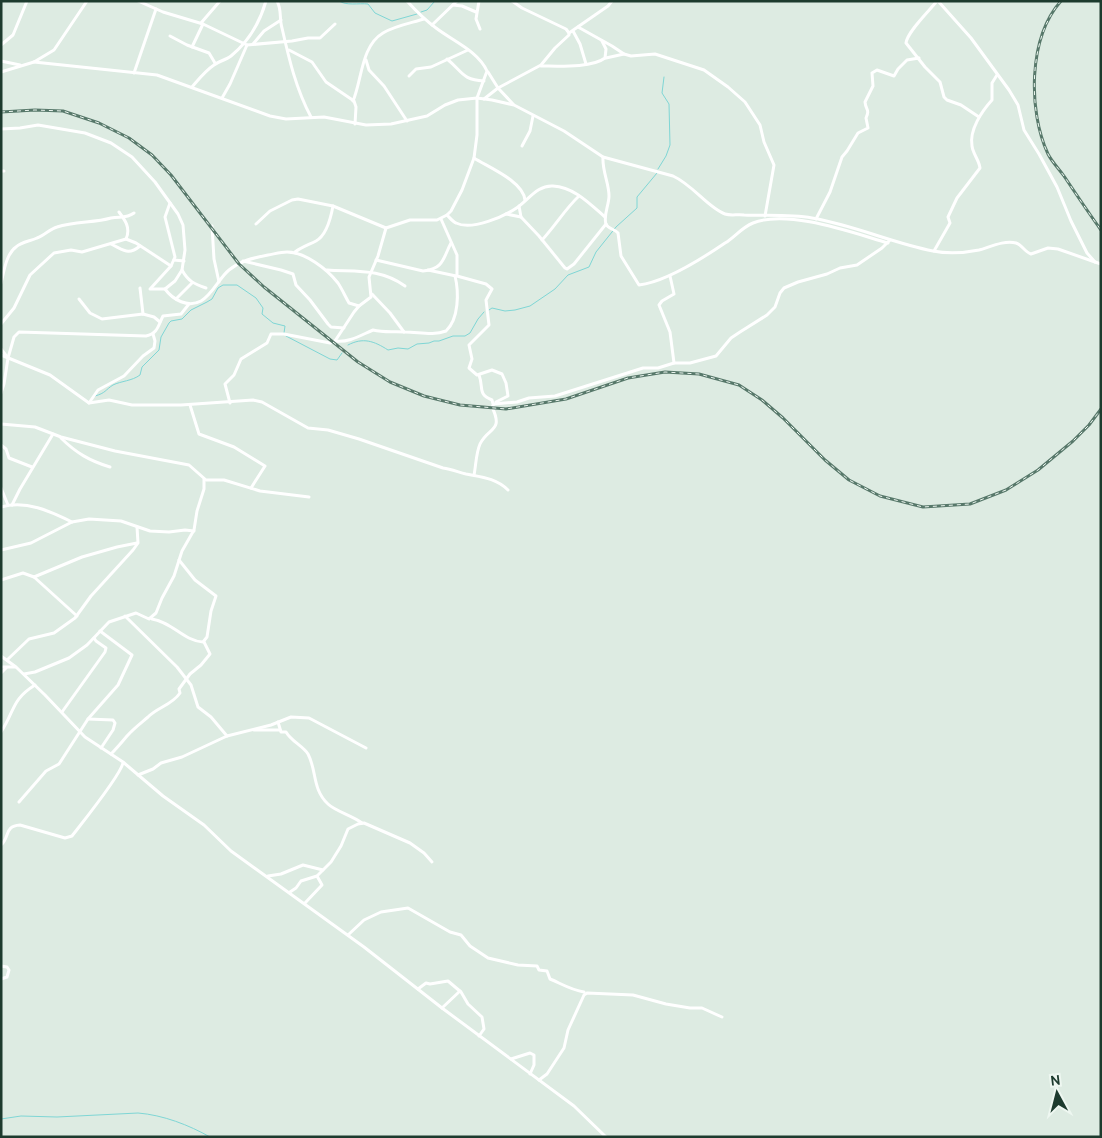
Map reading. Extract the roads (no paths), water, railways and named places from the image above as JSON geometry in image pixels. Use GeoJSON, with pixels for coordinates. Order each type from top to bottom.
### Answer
{"type":"FeatureCollection","features":[{"type":"Feature","properties":{"kind":"street"},"geometry":{"type":"LineString","coordinates":[[1,46],[13,35],[27,1]]}},
{"type":"Feature","properties":{"kind":"street"},"geometry":{"type":"LineString","coordinates":[[1,72],[34,62],[54,50],[87,1]]}},
{"type":"Feature","properties":{"kind":"street"},"geometry":{"type":"LineString","coordinates":[[138,1],[202,24],[245,44],[320,38],[335,24]]}},
{"type":"Feature","properties":{"kind":"street"},"geometry":{"type":"LineString","coordinates":[[192,47],[202,24],[220,1]]}},
{"type":"Feature","properties":{"kind":"street"},"geometry":{"type":"LineString","coordinates":[[222,98],[230,84],[245,44],[261,16],[266,1]]}},
{"type":"Feature","properties":{"kind":"street"},"geometry":{"type":"LineString","coordinates":[[277,1],[281,9],[281,26],[299,92],[311,117]]}},
{"type":"Feature","properties":{"kind":"street"},"geometry":{"type":"LineString","coordinates":[[407,1],[424,19],[482,62],[498,88],[514,105],[564,131],[603,157],[683,180],[724,213],[799,216],[873,233],[889,242]]}},
{"type":"Feature","properties":{"kind":"street"},"geometry":{"type":"LineString","coordinates":[[432,25],[457,1]]}},
{"type":"Feature","properties":{"kind":"street"},"geometry":{"type":"LineString","coordinates":[[479,1],[476,19],[480,29]]}},
{"type":"Feature","properties":{"kind":"street"},"geometry":{"type":"LineString","coordinates":[[512,1],[522,8],[571,32],[579,42],[586,64]]}},
{"type":"Feature","properties":{"kind":"street"},"geometry":{"type":"LineString","coordinates":[[484,99],[498,88],[541,66],[571,32],[608,6],[612,1]]}},
{"type":"Feature","properties":{"kind":"street"},"geometry":{"type":"LineString","coordinates":[[979,117],[961,104],[947,100],[940,82],[908,46],[906,40],[916,28],[921,18],[937,1],[971,38],[1009,90],[1018,105],[1024,130],[1057,187],[1087,253],[1095,262]]}},
{"type":"Feature","properties":{"kind":"street"},"geometry":{"type":"LineString","coordinates":[[452,5],[462,6],[476,12]]}},
{"type":"Feature","properties":{"kind":"street"},"geometry":{"type":"LineString","coordinates":[[134,74],[156,9]]}},
{"type":"Feature","properties":{"kind":"street"},"geometry":{"type":"LineString","coordinates":[[355,124],[356,107],[354,100],[368,51],[382,34],[424,19]]}},
{"type":"Feature","properties":{"kind":"street"},"geometry":{"type":"LineString","coordinates":[[252,44],[264,31],[281,20]]}},
{"type":"Feature","properties":{"kind":"street"},"geometry":{"type":"LineString","coordinates":[[578,27],[624,54],[631,56],[655,54],[704,70],[745,102],[760,125],[764,142],[774,166],[765,216]]}},
{"type":"Feature","properties":{"kind":"street"},"geometry":{"type":"LineString","coordinates":[[170,36],[209,53],[215,64]]}},
{"type":"Feature","properties":{"kind":"street"},"geometry":{"type":"LineString","coordinates":[[602,41],[606,49],[605,58]]}},
{"type":"Feature","properties":{"kind":"street"},"geometry":{"type":"LineString","coordinates":[[192,87],[207,70],[228,58],[245,44]]}},
{"type":"Feature","properties":{"kind":"street"},"geometry":{"type":"LineString","coordinates":[[288,49],[312,62],[326,82],[354,100]]}},
{"type":"Feature","properties":{"kind":"street"},"geometry":{"type":"LineString","coordinates":[[409,76],[416,69],[431,67],[468,50]]}},
{"type":"Feature","properties":{"kind":"street"},"geometry":{"type":"LineString","coordinates":[[541,66],[600,62],[605,58],[624,54]]}},
{"type":"Feature","properties":{"kind":"street"},"geometry":{"type":"LineString","coordinates":[[816,219],[830,192],[842,156],[848,151],[858,133],[868,128],[866,118],[868,109],[865,102],[873,86],[872,73],[878,70],[894,76],[906,60],[919,58]]}},
{"type":"Feature","properties":{"kind":"street"},"geometry":{"type":"LineString","coordinates":[[365,59],[369,70],[384,86],[406,121]]}},
{"type":"Feature","properties":{"kind":"street"},"geometry":{"type":"LineString","coordinates":[[447,59],[466,78],[484,81]]}},
{"type":"Feature","properties":{"kind":"street"},"geometry":{"type":"LineString","coordinates":[[1,61],[22,65]]}},
{"type":"Feature","properties":{"kind":"street"},"geometry":{"type":"LineString","coordinates":[[34,62],[157,76],[270,116],[286,119],[311,117],[371,125],[397,123],[427,116],[454,101],[477,98],[514,105]]}},
{"type":"Feature","properties":{"kind":"street"},"geometry":{"type":"LineString","coordinates":[[256,224],[270,211],[298,199],[333,206],[386,228],[410,220],[434,221],[441,219],[447,215],[462,190],[474,158],[477,135],[477,98],[487,71]]}},
{"type":"Feature","properties":{"kind":"street"},"geometry":{"type":"LineString","coordinates":[[934,251],[950,223],[948,217],[957,198],[980,168],[972,144],[972,135],[984,108],[992,100],[992,83],[997,75]]}},
{"type":"Feature","properties":{"kind":"street"},"geometry":{"type":"LineString","coordinates":[[522,146],[532,126],[533,116]]}},
{"type":"Feature","properties":{"kind":"street"},"geometry":{"type":"LineString","coordinates":[[1,129],[38,125],[85,132],[111,143],[132,157],[156,182],[178,214],[182,225],[184,261],[182,270],[175,281],[165,289],[150,288],[171,266],[176,253],[165,217],[170,203]]}},
{"type":"Feature","properties":{"kind":"street"},"geometry":{"type":"LineString","coordinates":[[603,157],[604,173],[609,193],[609,203],[605,217],[606,224],[609,228],[617,230],[621,256],[637,283],[641,285],[670,276],[725,243],[742,229],[759,221],[791,220],[824,224],[889,242],[934,251],[961,253],[1001,243],[1016,243],[1031,254],[1048,248],[1058,249],[1101,264]]}},
{"type":"Feature","properties":{"kind":"street"},"geometry":{"type":"LineString","coordinates":[[474,158],[516,184],[524,193],[525,200]]}},
{"type":"Feature","properties":{"kind":"street"},"geometry":{"type":"LineString","coordinates":[[447,215],[455,223],[480,224],[506,214],[540,189],[548,186],[572,191],[605,217]]}},
{"type":"Feature","properties":{"kind":"street"},"geometry":{"type":"LineString","coordinates":[[542,240],[579,196]]}},
{"type":"Feature","properties":{"kind":"street"},"geometry":{"type":"LineString","coordinates":[[294,253],[322,236],[333,206]]}},
{"type":"Feature","properties":{"kind":"street"},"geometry":{"type":"LineString","coordinates":[[519,206],[521,217]]}},
{"type":"Feature","properties":{"kind":"street"},"geometry":{"type":"LineString","coordinates":[[119,212],[129,231],[126,239]]}},
{"type":"Feature","properties":{"kind":"street"},"geometry":{"type":"LineString","coordinates":[[1,283],[7,261],[15,247],[39,238],[51,229],[73,223],[90,223],[129,217],[134,213]]}},
{"type":"Feature","properties":{"kind":"street"},"geometry":{"type":"LineString","coordinates":[[506,214],[521,217],[533,228],[567,269],[570,269],[606,224]]}},
{"type":"Feature","properties":{"kind":"street"},"geometry":{"type":"LineString","coordinates":[[230,403],[225,384],[234,375],[241,359],[267,343],[271,334],[284,334],[330,343],[345,341],[373,330],[388,333],[433,334],[450,328],[457,297],[456,276],[458,257],[441,219]]}},
{"type":"Feature","properties":{"kind":"street"},"geometry":{"type":"LineString","coordinates":[[212,226],[214,259],[219,282]]}},
{"type":"Feature","properties":{"kind":"street"},"geometry":{"type":"LineString","coordinates":[[386,228],[368,281],[372,294],[390,313],[404,332]]}},
{"type":"Feature","properties":{"kind":"street"},"geometry":{"type":"LineString","coordinates":[[1,324],[14,308],[30,275],[54,254],[71,250],[82,252],[126,239],[171,266]]}},
{"type":"Feature","properties":{"kind":"street"},"geometry":{"type":"LineString","coordinates":[[494,404],[556,396],[638,369],[658,368],[719,354],[735,335],[768,315],[775,307],[784,288],[840,268],[857,264],[889,242]]}},
{"type":"Feature","properties":{"kind":"street"},"geometry":{"type":"LineString","coordinates":[[111,244],[127,252],[133,251],[140,246]]}},
{"type":"Feature","properties":{"kind":"street"},"geometry":{"type":"LineString","coordinates":[[428,270],[443,262],[451,244]]}},
{"type":"Feature","properties":{"kind":"street"},"geometry":{"type":"LineString","coordinates":[[165,289],[171,296],[189,304],[202,301],[228,271],[243,261],[283,252],[300,254],[326,270],[339,284],[349,303],[359,306]]}},
{"type":"Feature","properties":{"kind":"street"},"geometry":{"type":"LineString","coordinates":[[174,260],[184,261]]}},
{"type":"Feature","properties":{"kind":"street"},"geometry":{"type":"LineString","coordinates":[[376,260],[399,264],[417,270],[428,270],[456,276],[486,284],[492,289],[486,300],[489,325],[469,346],[472,359],[469,368],[474,374],[479,375],[492,370],[502,374],[508,396],[494,404]]}},
{"type":"Feature","properties":{"kind":"street"},"geometry":{"type":"LineString","coordinates":[[1,262],[7,261]]}},
{"type":"Feature","properties":{"kind":"street"},"geometry":{"type":"LineString","coordinates":[[243,261],[293,274],[296,285],[328,324],[331,327],[344,328]]}},
{"type":"Feature","properties":{"kind":"street"},"geometry":{"type":"LineString","coordinates":[[182,270],[192,283],[206,288]]}},
{"type":"Feature","properties":{"kind":"street"},"geometry":{"type":"LineString","coordinates":[[326,270],[370,271],[405,286]]}},
{"type":"Feature","properties":{"kind":"street"},"geometry":{"type":"LineString","coordinates":[[670,276],[674,294],[662,300],[659,305],[670,332],[674,363]]}},
{"type":"Feature","properties":{"kind":"street"},"geometry":{"type":"LineString","coordinates":[[176,299],[192,283]]}},
{"type":"Feature","properties":{"kind":"street"},"geometry":{"type":"LineString","coordinates":[[140,288],[143,314]]}},
{"type":"Feature","properties":{"kind":"street"},"geometry":{"type":"LineString","coordinates":[[335,341],[359,306],[369,300],[372,294]]}},
{"type":"Feature","properties":{"kind":"street"},"geometry":{"type":"LineString","coordinates":[[79,299],[90,313],[102,319],[143,314],[154,317],[160,322]]}},
{"type":"Feature","properties":{"kind":"street"},"geometry":{"type":"LineString","coordinates":[[1,393],[14,337],[21,331],[146,336],[153,334],[163,316],[184,312],[189,304]]}},
{"type":"Feature","properties":{"kind":"street"},"geometry":{"type":"LineString","coordinates":[[89,403],[98,390],[120,379],[154,348],[153,334]]}},
{"type":"Feature","properties":{"kind":"street"},"geometry":{"type":"LineString","coordinates":[[1,349],[8,358]]}},
{"type":"Feature","properties":{"kind":"street"},"geometry":{"type":"LineString","coordinates":[[1,355],[50,375],[89,403],[109,400],[140,405],[190,405],[253,400],[262,402],[308,428],[328,430],[430,464],[498,482],[508,490]]}},
{"type":"Feature","properties":{"kind":"street"},"geometry":{"type":"LineString","coordinates":[[474,475],[481,441],[491,432],[497,420],[492,400],[482,393],[479,375]]}},
{"type":"Feature","properties":{"kind":"street"},"geometry":{"type":"LineString","coordinates":[[190,405],[199,434],[234,446],[265,466],[251,488]]}},
{"type":"Feature","properties":{"kind":"street"},"geometry":{"type":"LineString","coordinates":[[1,424],[35,427],[61,437],[115,451],[189,465],[204,479],[224,480],[260,491],[309,497]]}},
{"type":"Feature","properties":{"kind":"street"},"geometry":{"type":"LineString","coordinates":[[10,505],[53,434]]}},
{"type":"Feature","properties":{"kind":"street"},"geometry":{"type":"LineString","coordinates":[[61,437],[78,453],[90,460],[110,467]]}},
{"type":"Feature","properties":{"kind":"street"},"geometry":{"type":"LineString","coordinates":[[1,445],[6,449],[9,458],[32,467]]}},
{"type":"Feature","properties":{"kind":"street"},"geometry":{"type":"LineString","coordinates":[[151,619],[156,614],[174,576],[182,551],[194,531],[197,511],[204,489],[204,479]]}},
{"type":"Feature","properties":{"kind":"street"},"geometry":{"type":"LineString","coordinates":[[1,488],[10,505]]}},
{"type":"Feature","properties":{"kind":"street"},"geometry":{"type":"LineString","coordinates":[[1,507],[10,505],[40,508],[72,522]]}},
{"type":"Feature","properties":{"kind":"street"},"geometry":{"type":"LineString","coordinates":[[1,550],[31,543],[72,522],[100,519],[126,522],[145,530],[163,532],[194,531]]}},
{"type":"Feature","properties":{"kind":"street"},"geometry":{"type":"LineString","coordinates":[[7,660],[25,642],[54,634],[77,616],[91,596],[123,563],[138,543],[137,527]]}},
{"type":"Feature","properties":{"kind":"street"},"geometry":{"type":"LineString","coordinates":[[34,577],[82,557],[138,543]]}},
{"type":"Feature","properties":{"kind":"street"},"geometry":{"type":"LineString","coordinates":[[179,560],[194,580],[216,596],[211,611],[207,637],[204,642]]}},
{"type":"Feature","properties":{"kind":"street"},"geometry":{"type":"LineString","coordinates":[[1,580],[23,573],[34,577],[77,616]]}},
{"type":"Feature","properties":{"kind":"street"},"geometry":{"type":"LineString","coordinates":[[23,674],[34,672],[69,658],[87,645],[109,622],[136,613],[163,621],[196,641],[204,642]]}},
{"type":"Feature","properties":{"kind":"street"},"geometry":{"type":"LineString","coordinates":[[125,616],[167,655],[192,688],[198,707],[211,717],[227,736]]}},
{"type":"Feature","properties":{"kind":"street"},"geometry":{"type":"LineString","coordinates":[[19,802],[46,771],[59,764],[88,719],[118,685],[132,657],[124,648],[119,647],[100,631]]}},
{"type":"Feature","properties":{"kind":"street"},"geometry":{"type":"LineString","coordinates":[[62,712],[105,652],[106,648],[96,641],[94,637]]}},
{"type":"Feature","properties":{"kind":"street"},"geometry":{"type":"LineString","coordinates":[[111,754],[132,731],[154,712],[173,702],[190,674],[201,666],[211,653],[204,642]]}},
{"type":"Feature","properties":{"kind":"street"},"geometry":{"type":"LineString","coordinates":[[2,657],[35,685],[79,732],[123,762],[163,796],[204,825],[231,851],[305,903],[574,1106],[606,1137]]}},
{"type":"Feature","properties":{"kind":"street"},"geometry":{"type":"LineString","coordinates":[[1,673],[3,668],[16,667]]}},
{"type":"Feature","properties":{"kind":"street"},"geometry":{"type":"LineString","coordinates":[[1,732],[11,717],[11,711],[20,696],[35,685]]}},
{"type":"Feature","properties":{"kind":"street"},"geometry":{"type":"LineString","coordinates":[[138,775],[155,768],[161,763],[182,757],[227,736],[292,717],[309,718],[366,748]]}},
{"type":"Feature","properties":{"kind":"street"},"geometry":{"type":"LineString","coordinates":[[88,719],[113,720],[115,723],[102,748]]}},
{"type":"Feature","properties":{"kind":"street"},"geometry":{"type":"LineString","coordinates":[[278,722],[280,730]]}},
{"type":"Feature","properties":{"kind":"street"},"geometry":{"type":"LineString","coordinates":[[251,729],[286,732],[290,739],[308,754],[317,789],[328,805],[362,823],[410,843],[424,852],[432,862]]}},
{"type":"Feature","properties":{"kind":"street"},"geometry":{"type":"LineString","coordinates":[[1,845],[4,843],[9,829],[14,825],[65,838],[72,836],[114,780],[122,768],[123,762]]}},
{"type":"Feature","properties":{"kind":"street"},"geometry":{"type":"LineString","coordinates":[[290,892],[301,881],[317,876],[338,851],[348,829],[362,823]]}},
{"type":"Feature","properties":{"kind":"street"},"geometry":{"type":"LineString","coordinates":[[267,876],[281,874],[303,865],[323,870]]}},
{"type":"Feature","properties":{"kind":"street"},"geometry":{"type":"LineString","coordinates":[[305,903],[322,884],[317,876]]}},
{"type":"Feature","properties":{"kind":"street"},"geometry":{"type":"LineString","coordinates":[[348,935],[364,920],[377,914],[408,908],[450,932],[461,935],[470,946],[488,958],[518,965],[536,966],[538,970],[547,971],[550,979],[562,986],[584,992]]}},
{"type":"Feature","properties":{"kind":"street"},"geometry":{"type":"LineString","coordinates":[[1,966],[7,967],[9,970],[8,977],[1,979]]}},
{"type":"Feature","properties":{"kind":"street"},"geometry":{"type":"LineString","coordinates":[[418,989],[423,984],[448,981],[460,991],[468,1004],[482,1017],[484,1029],[479,1036]]}},
{"type":"Feature","properties":{"kind":"street"},"geometry":{"type":"LineString","coordinates":[[442,1008],[460,991]]}},
{"type":"Feature","properties":{"kind":"street"},"geometry":{"type":"LineString","coordinates":[[539,1080],[547,1074],[564,1048],[568,1030],[584,995],[587,993],[633,994],[666,1004],[702,1008],[722,1017]]}},
{"type":"Feature","properties":{"kind":"street"},"geometry":{"type":"LineString","coordinates":[[511,1059],[530,1053],[534,1055],[534,1065],[530,1074]]}},
{"type":"Feature","properties":{"kind":"waterway"},"geometry":{"type":"LineString","coordinates":[[339,1],[349,4],[368,4],[375,13],[392,21],[417,14]]}},
{"type":"Feature","properties":{"kind":"waterway"},"geometry":{"type":"LineString","coordinates":[[421,12],[427,10],[435,1]]}},
{"type":"Feature","properties":{"kind":"waterway"},"geometry":{"type":"LineString","coordinates":[[658,169],[670,145],[669,104],[662,93],[664,77]]}},
{"type":"Feature","properties":{"kind":"waterway"},"geometry":{"type":"LineString","coordinates":[[489,310],[492,308],[505,311],[530,306],[555,289],[568,275],[589,267],[596,252],[616,227],[637,208],[637,197],[657,173]]}},
{"type":"Feature","properties":{"kind":"waterway"},"geometry":{"type":"LineString","coordinates":[[95,396],[103,393],[113,385],[134,379],[140,375],[142,367],[159,350],[161,337],[169,323],[182,319],[191,310],[212,299],[218,288],[223,285],[237,285],[256,298],[263,308],[262,314],[273,323],[285,326],[284,333]]}},
{"type":"Feature","properties":{"kind":"waterway"},"geometry":{"type":"LineString","coordinates":[[348,345],[359,341],[368,341],[388,350],[408,349],[417,344],[439,341],[453,336],[465,336],[470,333],[484,312]]}},
{"type":"Feature","properties":{"kind":"waterway"},"geometry":{"type":"LineString","coordinates":[[286,336],[330,359],[337,360],[342,353]]}},
{"type":"Feature","properties":{"kind":"waterway"},"geometry":{"type":"LineString","coordinates":[[1,1119],[21,1116],[57,1117],[138,1113],[176,1121],[210,1137]]}},
{"type":"Feature","properties":{"kind":"railway"},"geometry":{"type":"LineString","coordinates":[[1061,1],[1050,16],[1042,34],[1037,54],[1035,75],[1037,117],[1041,137],[1048,154],[1101,230]]}},
{"type":"Feature","properties":{"kind":"railway"},"geometry":{"type":"LineString","coordinates":[[1,112],[63,111],[99,123],[129,138],[152,155],[171,175],[239,264],[264,287],[358,362],[390,382],[424,396],[460,405],[506,409],[566,399],[628,378],[665,372],[699,374],[739,385],[762,400],[825,460],[849,480],[880,496],[923,507],[970,504],[1006,490],[1038,470],[1073,441],[1089,425],[1101,409]]}}]}
